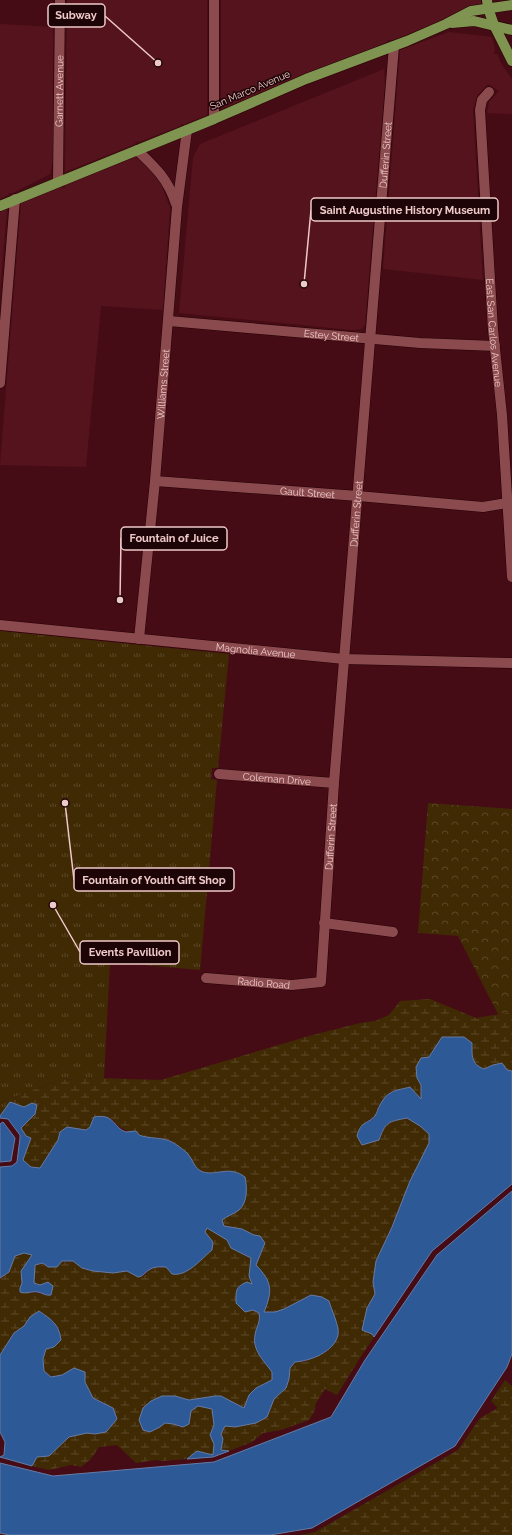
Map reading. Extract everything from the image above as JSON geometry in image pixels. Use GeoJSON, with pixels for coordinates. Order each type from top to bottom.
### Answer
{"type":"FeatureCollection","features":[{"type":"Feature","properties":{"kind":"main road","name":"San Marco Avenue"},"geometry":{"type":"LineString","coordinates":[[0,206],[58,181],[214,119],[306,79],[394,46],[488,4],[512,5]]}},
{"type":"Feature","properties":{"kind":"main road"},"geometry":{"type":"LineString","coordinates":[[488,4],[494,25],[512,61]]}},
{"type":"Feature","properties":{"kind":"main road"},"geometry":{"type":"LineString","coordinates":[[446,24],[474,21],[510,27],[503,42]]}},
{"type":"Feature","properties":{"kind":"street","name":"Garnett Avenue"},"geometry":{"type":"LineString","coordinates":[[58,181],[60,0]]}},
{"type":"Feature","properties":{"kind":"street"},"geometry":{"type":"LineString","coordinates":[[214,0],[214,119]]}},
{"type":"Feature","properties":{"kind":"street","name":"Dufferin Street"},"geometry":{"type":"LineString","coordinates":[[321,982],[334,783],[394,46]]}},
{"type":"Feature","properties":{"kind":"street","name":"East San Carlos Avenue"},"geometry":{"type":"LineString","coordinates":[[489,92],[482,100],[480,110],[512,577]]}},
{"type":"Feature","properties":{"kind":"street","name":"Williams Street"},"geometry":{"type":"LineString","coordinates":[[139,639],[155,481],[177,207],[186,130]]}},
{"type":"Feature","properties":{"kind":"street"},"geometry":{"type":"LineString","coordinates":[[137,150],[167,181],[177,207]]}},
{"type":"Feature","properties":{"kind":"street"},"geometry":{"type":"LineString","coordinates":[[0,383],[15,199]]}},
{"type":"Feature","properties":{"kind":"street","name":"Estey Street"},"geometry":{"type":"LineString","coordinates":[[169,321],[420,343],[495,346]]}},
{"type":"Feature","properties":{"kind":"street","name":"Gault Street"},"geometry":{"type":"LineString","coordinates":[[155,481],[483,507],[507,503]]}},
{"type":"Feature","properties":{"kind":"street","name":"Magnolia Avenue"},"geometry":{"type":"LineString","coordinates":[[0,625],[344,659],[512,663]]}},
{"type":"Feature","properties":{"kind":"street","name":"Coleman Drive"},"geometry":{"type":"LineString","coordinates":[[218,774],[334,783]]}},
{"type":"Feature","properties":{"kind":"street"},"geometry":{"type":"LineString","coordinates":[[324,923],[393,932]]}},
{"type":"Feature","properties":{"kind":"street","name":"Radio Road"},"geometry":{"type":"LineString","coordinates":[[206,978],[292,985],[321,982]]}},
{"type":"Feature","properties":{"kind":"shaded area"},"geometry":{"type":"Polygon","coordinates":[[[67,0],[207,0],[207,115],[185,124],[181,124],[180,126],[139,142],[138,141],[133,145],[65,172],[67,0]]]}},
{"type":"Feature","properties":{"kind":"shaded area"},"geometry":{"type":"Polygon","coordinates":[[[221,0],[481,0],[481,3],[447,19],[442,19],[442,21],[393,40],[388,40],[387,42],[378,46],[221,109],[221,0]]]}},
{"type":"Feature","properties":{"kind":"shaded area"},"geometry":{"type":"Polygon","coordinates":[[[0,24],[53,27],[53,161],[50,174],[13,193],[9,193],[0,199],[0,24]]]}},
{"type":"Feature","properties":{"kind":"shaded area"},"geometry":{"type":"Polygon","coordinates":[[[449,32],[492,37],[495,49],[494,54],[497,54],[502,65],[512,79],[512,114],[487,113],[489,102],[499,91],[488,84],[477,96],[473,110],[483,280],[383,269],[400,50],[449,32]]]}},
{"type":"Feature","properties":{"kind":"shaded area"},"geometry":{"type":"Polygon","coordinates":[[[384,69],[385,84],[365,325],[361,329],[352,330],[179,313],[193,158],[200,144],[384,69]]]}},
{"type":"Feature","properties":{"kind":"shaded area"},"geometry":{"type":"Polygon","coordinates":[[[136,157],[153,173],[161,184],[170,208],[163,310],[101,306],[86,467],[0,465],[21,203],[60,187],[65,188],[65,185],[136,157]]]}},
{"type":"Feature","properties":{"kind":"shaded area"},"geometry":{"type":"Polygon","coordinates":[[[7,209],[0,291],[0,212],[7,209]]]}},
{"type":"Feature","properties":{"kind":"green space"},"geometry":{"type":"Polygon","coordinates":[[[0,631],[229,654],[218,768],[212,768],[211,779],[217,780],[200,970],[110,962],[104,1078],[61,1080],[14,1097],[0,1116],[0,631]]]}},
{"type":"Feature","properties":{"kind":"green space"},"geometry":{"type":"Polygon","coordinates":[[[428,803],[512,809],[512,1012],[498,1014],[458,936],[418,933],[428,803]]]}},
{"type":"Feature","properties":{"kind":"green space"},"geometry":{"type":"Polygon","coordinates":[[[430,999],[476,1018],[512,1012],[512,1071],[493,1065],[484,1069],[477,1066],[472,1058],[442,1037],[417,1078],[421,1085],[421,1099],[410,1087],[390,1092],[379,1106],[375,1116],[364,1123],[379,1140],[388,1124],[407,1118],[429,1134],[429,1143],[376,1261],[373,1282],[375,1294],[367,1308],[372,1334],[374,1337],[337,1395],[325,1389],[316,1403],[314,1412],[309,1420],[281,1430],[263,1433],[252,1442],[229,1451],[221,1451],[223,1439],[221,1434],[225,1426],[246,1425],[267,1417],[274,1399],[286,1388],[290,1368],[295,1362],[304,1362],[326,1352],[338,1335],[337,1325],[329,1301],[300,1301],[282,1310],[263,1312],[268,1298],[269,1287],[265,1276],[256,1265],[262,1250],[260,1236],[254,1235],[242,1229],[224,1226],[222,1219],[239,1210],[246,1192],[245,1177],[229,1171],[208,1173],[200,1171],[189,1155],[173,1142],[163,1139],[143,1137],[136,1131],[122,1129],[112,1119],[94,1117],[90,1127],[86,1130],[60,1132],[58,1140],[40,1168],[31,1167],[23,1160],[31,1138],[26,1136],[21,1128],[26,1124],[24,1107],[10,1102],[14,1097],[61,1080],[96,1078],[161,1080],[309,1036],[360,1023],[375,1021],[389,1015],[400,1001],[430,999]]]}},
{"type":"Feature","properties":{"kind":"green space"},"geometry":{"type":"Polygon","coordinates":[[[207,1228],[228,1240],[231,1248],[251,1258],[250,1271],[253,1310],[259,1313],[259,1322],[255,1335],[255,1346],[262,1360],[272,1372],[272,1380],[256,1388],[244,1408],[228,1400],[215,1396],[189,1400],[175,1396],[160,1427],[165,1423],[173,1424],[179,1427],[189,1424],[191,1411],[198,1406],[212,1409],[214,1425],[210,1435],[214,1444],[213,1455],[197,1451],[187,1459],[163,1461],[155,1460],[136,1463],[117,1445],[99,1447],[91,1459],[81,1467],[71,1465],[49,1470],[32,1466],[37,1457],[61,1444],[69,1437],[87,1433],[95,1434],[104,1403],[93,1398],[85,1382],[74,1368],[62,1375],[51,1377],[44,1371],[43,1359],[46,1349],[54,1347],[60,1330],[52,1320],[39,1311],[30,1317],[24,1326],[14,1333],[0,1355],[0,1278],[9,1272],[15,1256],[24,1253],[32,1255],[23,1272],[20,1292],[40,1293],[47,1296],[40,1285],[34,1283],[35,1265],[73,1261],[82,1268],[113,1273],[127,1271],[132,1274],[144,1276],[154,1268],[166,1267],[172,1274],[179,1274],[185,1272],[196,1264],[209,1248],[212,1242],[205,1232],[207,1228]]]}},
{"type":"Feature","properties":{"kind":"green space"},"geometry":{"type":"Polygon","coordinates":[[[505,1380],[512,1386],[512,1535],[300,1535],[315,1532],[458,1450],[480,1418],[498,1408],[491,1401],[505,1380]]]}},
{"type":"Feature","properties":{"kind":"water"},"geometry":{"type":"Polygon","coordinates":[[[442,1037],[464,1037],[472,1043],[474,1062],[484,1069],[502,1063],[507,1070],[512,1071],[512,1184],[432,1251],[374,1337],[372,1334],[362,1330],[367,1308],[375,1294],[373,1282],[376,1261],[392,1227],[410,1181],[429,1143],[429,1134],[407,1118],[388,1123],[379,1140],[362,1145],[357,1136],[360,1128],[375,1116],[383,1100],[392,1092],[410,1087],[421,1099],[421,1085],[417,1078],[416,1067],[421,1058],[429,1057],[442,1037]]]}},
{"type":"Feature","properties":{"kind":"water"},"geometry":{"type":"Polygon","coordinates":[[[10,1102],[24,1107],[32,1103],[37,1105],[35,1114],[21,1128],[26,1136],[31,1138],[23,1160],[31,1167],[40,1168],[58,1140],[60,1132],[67,1127],[86,1130],[90,1127],[94,1117],[101,1116],[110,1119],[126,1132],[136,1131],[139,1135],[164,1139],[172,1142],[189,1155],[200,1171],[213,1173],[228,1171],[245,1177],[246,1190],[242,1207],[222,1220],[224,1226],[242,1229],[254,1235],[260,1236],[265,1243],[256,1265],[265,1276],[270,1292],[264,1312],[275,1312],[284,1309],[311,1295],[322,1297],[329,1301],[338,1327],[336,1341],[327,1351],[314,1358],[295,1362],[290,1368],[286,1388],[274,1399],[267,1417],[256,1423],[235,1427],[225,1426],[221,1434],[223,1439],[221,1450],[229,1451],[213,1457],[187,1459],[197,1451],[213,1455],[214,1444],[210,1435],[214,1425],[212,1409],[198,1406],[191,1411],[189,1424],[183,1427],[165,1423],[150,1432],[143,1430],[139,1420],[143,1408],[151,1401],[162,1396],[175,1396],[189,1400],[221,1396],[244,1408],[249,1395],[256,1388],[272,1380],[272,1372],[259,1355],[255,1346],[255,1335],[259,1322],[259,1313],[253,1310],[245,1312],[236,1303],[236,1292],[238,1288],[247,1282],[252,1284],[249,1276],[251,1258],[231,1248],[227,1240],[207,1228],[205,1232],[213,1242],[212,1250],[194,1266],[183,1273],[172,1274],[166,1267],[158,1267],[147,1271],[138,1277],[127,1271],[113,1273],[93,1271],[82,1268],[73,1261],[62,1261],[57,1267],[48,1267],[43,1263],[35,1265],[34,1283],[40,1285],[48,1282],[53,1286],[51,1295],[38,1292],[20,1292],[22,1283],[21,1271],[32,1255],[24,1253],[15,1256],[9,1272],[0,1278],[0,1167],[12,1166],[17,1162],[20,1138],[20,1135],[8,1119],[0,1118],[10,1102]]]}},
{"type":"Feature","properties":{"kind":"water"},"geometry":{"type":"Polygon","coordinates":[[[3,1122],[15,1138],[11,1161],[0,1162],[0,1124],[3,1122]]]}},
{"type":"Feature","properties":{"kind":"water"},"geometry":{"type":"Polygon","coordinates":[[[512,1191],[512,1354],[507,1367],[455,1446],[312,1528],[270,1535],[9,1535],[0,1533],[0,1463],[53,1476],[214,1462],[331,1417],[365,1360],[437,1255],[512,1191]]]}},
{"type":"Feature","properties":{"kind":"water"},"geometry":{"type":"Polygon","coordinates":[[[39,1311],[57,1326],[61,1340],[54,1347],[46,1349],[43,1359],[44,1371],[51,1377],[62,1375],[74,1368],[85,1372],[85,1382],[93,1398],[113,1408],[117,1419],[106,1432],[95,1434],[87,1433],[69,1437],[49,1456],[37,1457],[32,1466],[0,1457],[4,1455],[5,1442],[0,1432],[0,1355],[14,1333],[24,1326],[30,1317],[39,1311]]]}},
{"type":"Feature","properties":{"kind":"place","name":"Subway"},"geometry":{"type":"Point","coordinates":[158,63]}},
{"type":"Feature","properties":{"kind":"place","name":"Saint Augustine History Museum"},"geometry":{"type":"Point","coordinates":[304,284]}},
{"type":"Feature","properties":{"kind":"place","name":"Fountain of Juice"},"geometry":{"type":"Point","coordinates":[120,600]}},
{"type":"Feature","properties":{"kind":"place","name":"Fountain of Youth Gift Shop"},"geometry":{"type":"Point","coordinates":[65,803]}},
{"type":"Feature","properties":{"kind":"place","name":"Events Pavillion"},"geometry":{"type":"Point","coordinates":[53,905]}}]}
